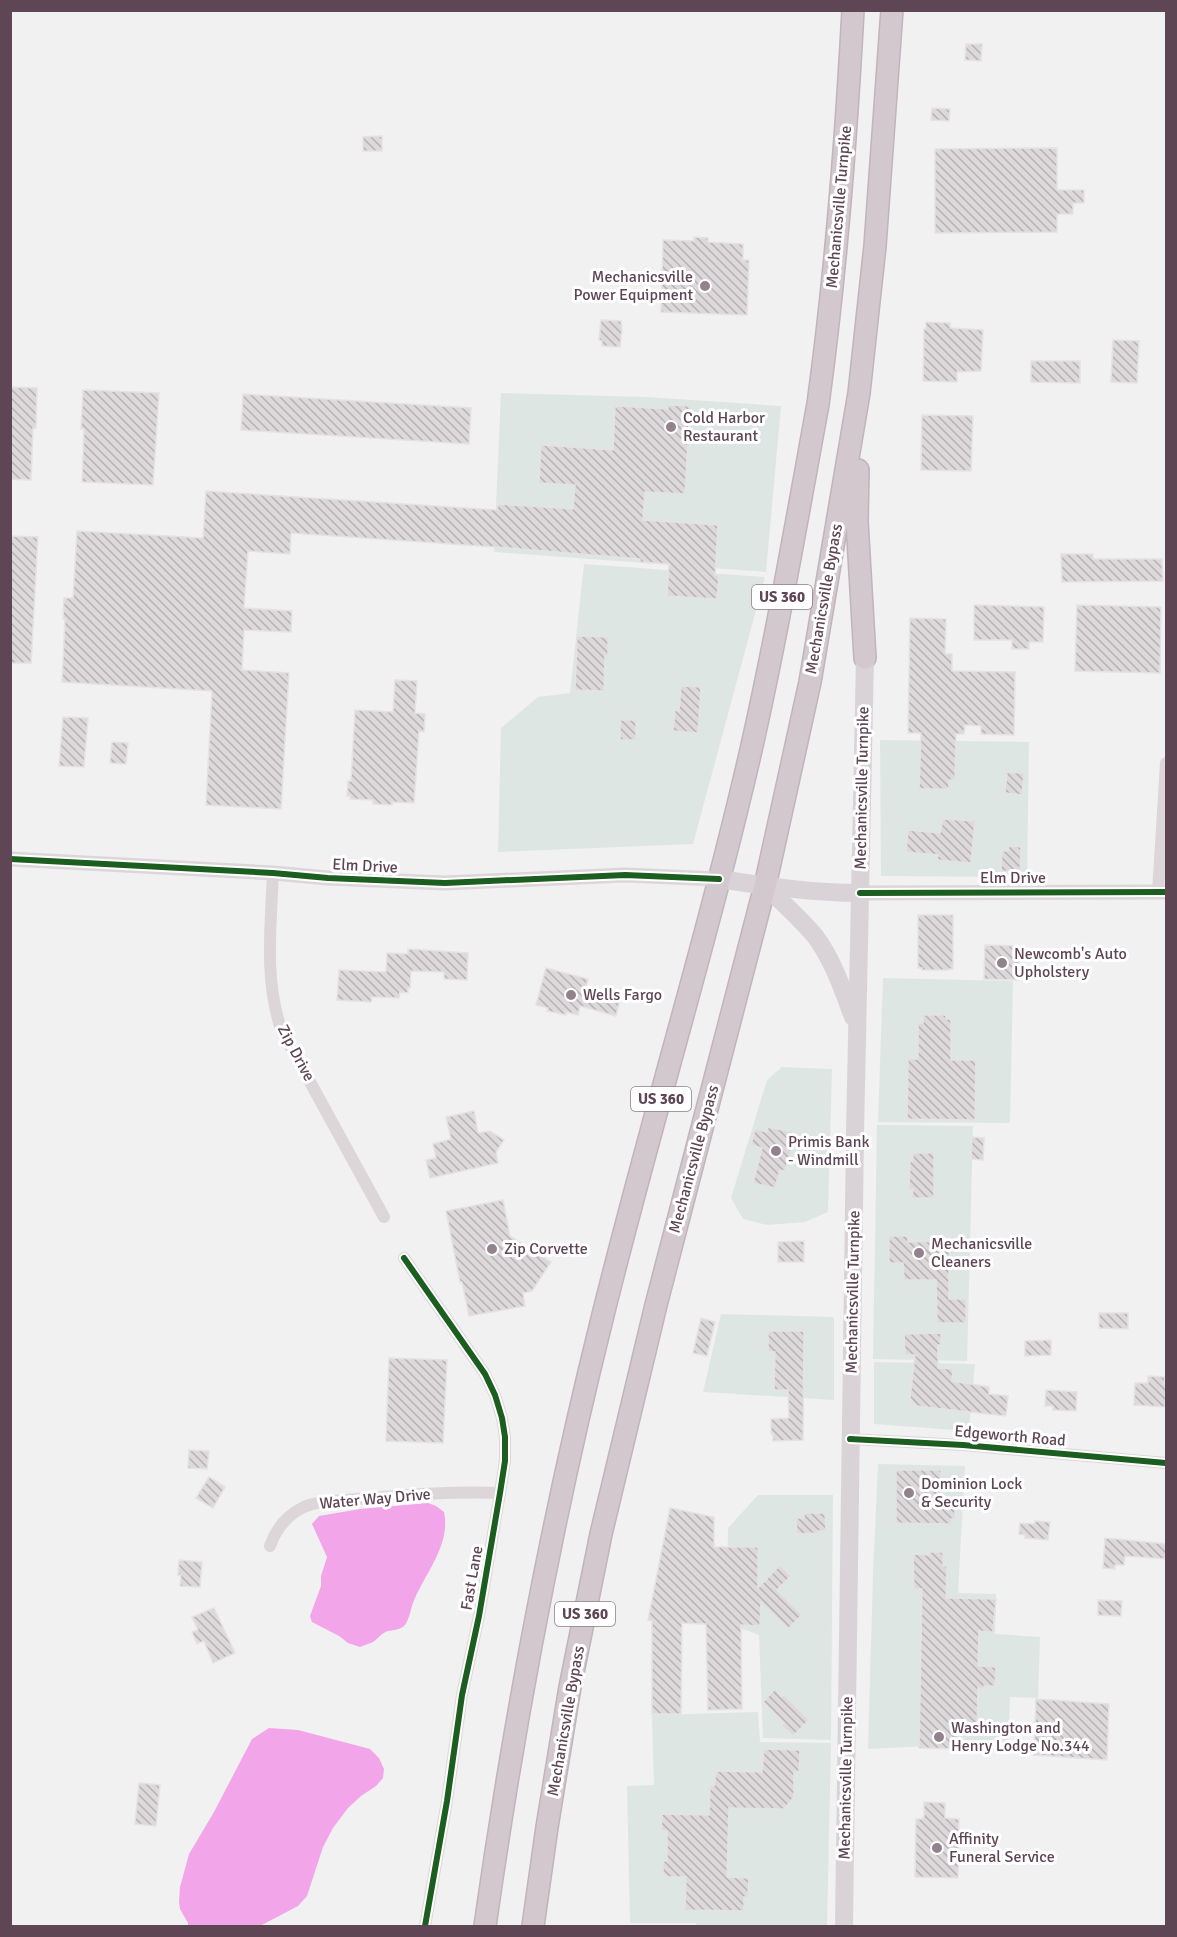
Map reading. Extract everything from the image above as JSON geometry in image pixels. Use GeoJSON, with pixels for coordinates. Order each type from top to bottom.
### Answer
{"type":"FeatureCollection","features":[{"type":"Feature","properties":{"kind":"highway","name":"Mechanicsville Turnpike"},"geometry":{"type":"LineString","coordinates":[[719,879],[764,690],[818,404],[836,246],[847,122],[853,10]]}},
{"type":"Feature","properties":{"kind":"highway","name":"US 360"},"geometry":{"type":"LineString","coordinates":[[858,401],[875,246],[892,10]]}},
{"type":"Feature","properties":{"kind":"highway"},"geometry":{"type":"LineString","coordinates":[[858,401],[857,520],[865,658]]}},
{"type":"Feature","properties":{"kind":"highway","name":"Mechanicsville Bypass"},"geometry":{"type":"LineString","coordinates":[[533,1926],[570,1687],[601,1534],[656,1305],[765,886],[810,682],[858,401]]}},
{"type":"Feature","properties":{"kind":"highway","name":"US 360"},"geometry":{"type":"LineString","coordinates":[[484,1926],[531,1650],[570,1459],[602,1319],[719,879]]}},
{"type":"Feature","properties":{"kind":"main road","name":"Mechanicsville Turnpike"},"geometry":{"type":"LineString","coordinates":[[844,1926],[850,1439],[865,658]]}},
{"type":"Feature","properties":{"kind":"main road","name":"Elm Drive"},"geometry":{"type":"LineString","coordinates":[[719,879],[831,893],[860,892]]}},
{"type":"Feature","properties":{"kind":"main road"},"geometry":{"type":"LineString","coordinates":[[765,886],[807,927],[823,949],[857,1026]]}},
{"type":"Feature","properties":{"kind":"street"},"geometry":{"type":"LineString","coordinates":[[1162,892],[1167,764]]}},
{"type":"Feature","properties":{"kind":"street","name":"Elm Drive"},"geometry":{"type":"LineString","coordinates":[[10,859],[445,883],[625,874],[719,879]]}},
{"type":"Feature","properties":{"kind":"street","name":"Zip Drive"},"geometry":{"type":"LineString","coordinates":[[273,873],[270,985],[281,1029],[384,1216]]}},
{"type":"Feature","properties":{"kind":"street","name":"Elm Drive"},"geometry":{"type":"LineString","coordinates":[[860,892],[1162,892]]}},
{"type":"Feature","properties":{"kind":"street","name":"Fast Lane"},"geometry":{"type":"LineString","coordinates":[[404,1258],[485,1374],[495,1395],[505,1437],[505,1461],[500,1494],[479,1616],[462,1695],[447,1801],[424,1926]]}},
{"type":"Feature","properties":{"kind":"street","name":"Edgeworth Road"},"geometry":{"type":"LineString","coordinates":[[850,1439],[963,1445],[1167,1463]]}},
{"type":"Feature","properties":{"kind":"street","name":"Water Way Drive"},"geometry":{"type":"LineString","coordinates":[[270,1546],[281,1525],[291,1515],[304,1507],[318,1503],[476,1492],[500,1494]]}},
{"type":"Feature","properties":{"kind":"shaded area"},"geometry":{"type":"Polygon","coordinates":[[[501,393],[647,397],[781,406],[766,572],[494,552],[501,393]]]}},
{"type":"Feature","properties":{"kind":"shaded area"},"geometry":{"type":"Polygon","coordinates":[[[584,564],[765,577],[693,844],[498,852],[501,728],[538,697],[570,693],[584,564]]]}},
{"type":"Feature","properties":{"kind":"shaded area"},"geometry":{"type":"Polygon","coordinates":[[[880,740],[1029,742],[1027,877],[881,876],[880,740]]]}},
{"type":"Feature","properties":{"kind":"shaded area"},"geometry":{"type":"Polygon","coordinates":[[[883,978],[1013,981],[1010,1123],[878,1122],[883,978]]]}},
{"type":"Feature","properties":{"kind":"shaded area"},"geometry":{"type":"Polygon","coordinates":[[[782,1067],[832,1069],[828,1212],[805,1222],[767,1225],[743,1219],[731,1198],[767,1080],[782,1067]]]}},
{"type":"Feature","properties":{"kind":"shaded area"},"geometry":{"type":"Polygon","coordinates":[[[877,1125],[973,1126],[967,1361],[873,1359],[877,1125]]]}},
{"type":"Feature","properties":{"kind":"shaded area"},"geometry":{"type":"Polygon","coordinates":[[[721,1314],[834,1317],[834,1400],[703,1392],[721,1314]]]}},
{"type":"Feature","properties":{"kind":"shaded area"},"geometry":{"type":"Polygon","coordinates":[[[874,1362],[975,1364],[969,1431],[874,1424],[874,1362]]]}},
{"type":"Feature","properties":{"kind":"shaded area"},"geometry":{"type":"Polygon","coordinates":[[[878,1464],[965,1466],[958,1593],[996,1594],[995,1634],[1040,1637],[1038,1698],[1010,1697],[1008,1742],[868,1749],[878,1464]]]}},
{"type":"Feature","properties":{"kind":"shaded area"},"geometry":{"type":"Polygon","coordinates":[[[758,1495],[833,1495],[831,1740],[763,1738],[759,1635],[732,1625],[727,1617],[728,1528],[758,1495]]]}},
{"type":"Feature","properties":{"kind":"shaded area"},"geometry":{"type":"Polygon","coordinates":[[[428,1503],[444,1512],[444,1535],[437,1556],[415,1598],[405,1625],[386,1632],[373,1642],[360,1647],[348,1643],[312,1622],[310,1616],[321,1586],[321,1576],[327,1557],[312,1524],[319,1516],[360,1509],[428,1503]]]}},
{"type":"Feature","properties":{"kind":"shaded area"},"geometry":{"type":"Polygon","coordinates":[[[758,1712],[760,1742],[831,1743],[827,1926],[696,1926],[696,1923],[630,1923],[627,1786],[654,1785],[652,1715],[758,1712]]]}},
{"type":"Feature","properties":{"kind":"shaded area"},"geometry":{"type":"Polygon","coordinates":[[[269,1728],[298,1730],[370,1749],[379,1758],[384,1769],[383,1778],[348,1808],[333,1828],[323,1847],[307,1896],[298,1906],[260,1926],[188,1926],[179,1902],[180,1887],[189,1854],[252,1739],[269,1728]]]}},
{"type":"Feature","properties":{"kind":"building"},"geometry":{"type":"Polygon","coordinates":[[[966,44],[982,44],[981,61],[965,60],[966,44]]]}},
{"type":"Feature","properties":{"kind":"building"},"geometry":{"type":"Polygon","coordinates":[[[932,108],[950,109],[949,121],[931,120],[932,108]]]}},
{"type":"Feature","properties":{"kind":"building"},"geometry":{"type":"Polygon","coordinates":[[[382,136],[382,151],[363,151],[363,137],[382,136]]]}},
{"type":"Feature","properties":{"kind":"building"},"geometry":{"type":"Polygon","coordinates":[[[1057,148],[1057,190],[1084,190],[1084,203],[1073,203],[1073,214],[1057,214],[1057,232],[935,233],[935,149],[1057,148]]]}},
{"type":"Feature","properties":{"kind":"building","name":"Mechanicsville Power Equipment"},"geometry":{"type":"Polygon","coordinates":[[[694,237],[708,238],[708,242],[743,244],[743,260],[749,260],[747,315],[661,312],[663,240],[694,241],[694,237]]]}},
{"type":"Feature","properties":{"kind":"building"},"geometry":{"type":"Polygon","coordinates":[[[601,320],[621,321],[620,347],[602,346],[602,341],[599,340],[601,320]]]}},
{"type":"Feature","properties":{"kind":"building"},"geometry":{"type":"Polygon","coordinates":[[[926,322],[950,323],[950,328],[983,330],[981,371],[957,372],[957,382],[923,381],[926,322]]]}},
{"type":"Feature","properties":{"kind":"building"},"geometry":{"type":"Polygon","coordinates":[[[1113,340],[1139,341],[1137,383],[1111,382],[1113,340]]]}},
{"type":"Feature","properties":{"kind":"building"},"geometry":{"type":"Polygon","coordinates":[[[1031,361],[1080,361],[1080,383],[1031,382],[1031,361]]]}},
{"type":"Feature","properties":{"kind":"building"},"geometry":{"type":"Polygon","coordinates":[[[10,387],[37,388],[31,480],[10,479],[10,387]]]}},
{"type":"Feature","properties":{"kind":"building"},"geometry":{"type":"Polygon","coordinates":[[[83,390],[159,393],[153,485],[82,482],[83,390]]]}},
{"type":"Feature","properties":{"kind":"building"},"geometry":{"type":"Polygon","coordinates":[[[243,394],[471,408],[469,444],[241,430],[243,394]]]}},
{"type":"Feature","properties":{"kind":"building"},"geometry":{"type":"Polygon","coordinates":[[[668,405],[690,406],[685,494],[645,492],[643,520],[718,525],[715,575],[719,575],[717,599],[667,596],[669,564],[640,562],[640,559],[291,533],[290,554],[248,551],[244,608],[292,611],[291,632],[244,630],[242,670],[289,673],[281,809],[206,805],[212,691],[62,682],[64,598],[73,598],[77,531],[203,538],[206,491],[497,510],[498,504],[573,509],[575,485],[539,483],[541,445],[613,450],[615,406],[668,409],[668,405]]]}},
{"type":"Feature","properties":{"kind":"building"},"geometry":{"type":"Polygon","coordinates":[[[922,415],[973,416],[971,471],[921,470],[922,415]]]}},
{"type":"Feature","properties":{"kind":"building"},"geometry":{"type":"Polygon","coordinates":[[[10,536],[38,537],[31,663],[10,663],[10,536]]]}},
{"type":"Feature","properties":{"kind":"building"},"geometry":{"type":"Polygon","coordinates":[[[1061,554],[1093,554],[1093,559],[1162,559],[1163,581],[1062,582],[1061,554]]]}},
{"type":"Feature","properties":{"kind":"building"},"geometry":{"type":"Polygon","coordinates":[[[974,605],[1044,607],[1043,642],[1029,642],[1029,649],[1012,649],[1012,640],[974,640],[974,605]]]}},
{"type":"Feature","properties":{"kind":"building"},"geometry":{"type":"Polygon","coordinates":[[[1077,605],[1161,607],[1160,673],[1075,671],[1077,605]]]}},
{"type":"Feature","properties":{"kind":"building"},"geometry":{"type":"Polygon","coordinates":[[[910,618],[946,619],[945,654],[952,654],[952,671],[1015,672],[1014,735],[981,734],[981,726],[965,725],[964,734],[956,734],[955,780],[949,780],[949,789],[919,789],[921,733],[908,733],[910,618]]]}},
{"type":"Feature","properties":{"kind":"building"},"geometry":{"type":"Polygon","coordinates":[[[577,636],[608,637],[604,691],[575,690],[577,636]]]}},
{"type":"Feature","properties":{"kind":"building"},"geometry":{"type":"Polygon","coordinates":[[[395,680],[417,681],[415,713],[425,714],[424,732],[419,731],[414,803],[373,804],[373,800],[350,799],[350,796],[347,796],[348,781],[351,781],[355,710],[393,712],[395,680]]]}},
{"type":"Feature","properties":{"kind":"building"},"geometry":{"type":"Polygon","coordinates":[[[681,686],[701,687],[698,733],[673,731],[675,710],[679,711],[681,686]]]}},
{"type":"Feature","properties":{"kind":"building"},"geometry":{"type":"Polygon","coordinates":[[[63,717],[88,718],[84,767],[59,766],[63,717]]]}},
{"type":"Feature","properties":{"kind":"building"},"geometry":{"type":"Polygon","coordinates":[[[620,720],[636,720],[636,740],[620,740],[620,720]]]}},
{"type":"Feature","properties":{"kind":"building"},"geometry":{"type":"Polygon","coordinates":[[[112,742],[128,743],[126,764],[110,763],[112,742]]]}},
{"type":"Feature","properties":{"kind":"building"},"geometry":{"type":"Polygon","coordinates":[[[1007,772],[1024,773],[1022,795],[1005,793],[1007,772]]]}},
{"type":"Feature","properties":{"kind":"building"},"geometry":{"type":"Polygon","coordinates":[[[943,819],[975,821],[971,863],[937,860],[938,855],[906,852],[908,830],[940,833],[943,819]]]}},
{"type":"Feature","properties":{"kind":"building"},"geometry":{"type":"Polygon","coordinates":[[[1009,846],[1021,847],[1020,872],[1001,871],[1002,851],[1008,851],[1009,846]]]}},
{"type":"Feature","properties":{"kind":"building"},"geometry":{"type":"Polygon","coordinates":[[[918,915],[953,915],[953,969],[922,970],[918,968],[918,915]]]}},
{"type":"Feature","properties":{"kind":"building","name":"Newcomb's Auto Upholstery"},"geometry":{"type":"Polygon","coordinates":[[[985,945],[1020,946],[1019,980],[984,979],[985,945]]]}},
{"type":"Feature","properties":{"kind":"building"},"geometry":{"type":"Polygon","coordinates":[[[408,949],[468,953],[467,980],[444,979],[444,972],[411,971],[408,993],[400,992],[399,998],[372,997],[371,1002],[337,1000],[339,970],[386,972],[387,953],[408,954],[408,949]]]}},
{"type":"Feature","properties":{"kind":"building","name":"Wells Fargo"},"geometry":{"type":"Polygon","coordinates":[[[546,968],[588,979],[585,990],[620,1000],[616,1016],[580,1006],[578,1015],[566,1012],[566,1015],[547,1011],[548,1008],[536,1005],[546,968]]]}},
{"type":"Feature","properties":{"kind":"building"},"geometry":{"type":"Polygon","coordinates":[[[923,1015],[946,1015],[946,1019],[951,1019],[951,1060],[976,1060],[975,1120],[907,1119],[908,1059],[918,1059],[918,1023],[923,1023],[923,1015]]]}},
{"type":"Feature","properties":{"kind":"building"},"geometry":{"type":"Polygon","coordinates":[[[474,1111],[478,1133],[490,1131],[504,1140],[496,1152],[498,1163],[430,1178],[426,1160],[436,1158],[433,1144],[451,1139],[446,1117],[474,1111]]]}},
{"type":"Feature","properties":{"kind":"building","name":"Primis Bank - Windmill"},"geometry":{"type":"Polygon","coordinates":[[[768,1127],[796,1133],[785,1171],[780,1170],[775,1188],[753,1183],[762,1148],[751,1145],[755,1129],[767,1132],[768,1127]]]}},
{"type":"Feature","properties":{"kind":"building"},"geometry":{"type":"Polygon","coordinates":[[[972,1137],[984,1138],[983,1160],[971,1159],[972,1137]]]}},
{"type":"Feature","properties":{"kind":"building"},"geometry":{"type":"Polygon","coordinates":[[[913,1153],[934,1153],[934,1198],[912,1198],[913,1189],[909,1189],[910,1161],[913,1161],[913,1153]]]}},
{"type":"Feature","properties":{"kind":"building","name":"Zip Corvette"},"geometry":{"type":"Polygon","coordinates":[[[503,1200],[510,1236],[551,1262],[532,1291],[523,1293],[525,1306],[469,1316],[446,1211],[503,1200]]]}},
{"type":"Feature","properties":{"kind":"building","name":"Mechanicsville Cleaners"},"geometry":{"type":"Polygon","coordinates":[[[889,1236],[908,1236],[908,1242],[949,1241],[949,1299],[966,1299],[966,1323],[937,1323],[936,1280],[904,1280],[903,1263],[889,1263],[889,1236]]]}},
{"type":"Feature","properties":{"kind":"building"},"geometry":{"type":"Polygon","coordinates":[[[804,1241],[804,1262],[778,1262],[778,1242],[804,1241]]]}},
{"type":"Feature","properties":{"kind":"building"},"geometry":{"type":"Polygon","coordinates":[[[1099,1313],[1128,1313],[1128,1329],[1099,1328],[1099,1313]]]}},
{"type":"Feature","properties":{"kind":"building"},"geometry":{"type":"Polygon","coordinates":[[[701,1318],[715,1322],[707,1356],[693,1353],[701,1318]]]}},
{"type":"Feature","properties":{"kind":"building"},"geometry":{"type":"Polygon","coordinates":[[[768,1331],[804,1331],[803,1440],[773,1441],[771,1419],[789,1418],[788,1390],[774,1390],[775,1352],[768,1352],[768,1331]]]}},
{"type":"Feature","properties":{"kind":"building"},"geometry":{"type":"Polygon","coordinates":[[[941,1333],[941,1345],[938,1345],[938,1368],[953,1369],[952,1381],[989,1387],[989,1394],[1008,1396],[1006,1416],[916,1406],[910,1398],[915,1355],[905,1355],[904,1334],[941,1333]]]}},
{"type":"Feature","properties":{"kind":"building"},"geometry":{"type":"Polygon","coordinates":[[[1051,1340],[1051,1355],[1025,1356],[1025,1341],[1051,1340]]]}},
{"type":"Feature","properties":{"kind":"building"},"geometry":{"type":"Polygon","coordinates":[[[389,1358],[447,1360],[443,1443],[386,1441],[389,1358]]]}},
{"type":"Feature","properties":{"kind":"building"},"geometry":{"type":"Polygon","coordinates":[[[1148,1376],[1165,1377],[1167,1407],[1134,1405],[1135,1383],[1148,1383],[1148,1376]]]}},
{"type":"Feature","properties":{"kind":"building"},"geometry":{"type":"Polygon","coordinates":[[[1046,1390],[1077,1392],[1076,1411],[1053,1410],[1053,1406],[1045,1406],[1046,1390]]]}},
{"type":"Feature","properties":{"kind":"building"},"geometry":{"type":"Polygon","coordinates":[[[189,1450],[209,1451],[207,1469],[188,1468],[189,1450]]]}},
{"type":"Feature","properties":{"kind":"building","name":"Dominion Lock & Security"},"geometry":{"type":"Polygon","coordinates":[[[896,1470],[941,1470],[941,1503],[955,1505],[955,1519],[951,1519],[951,1524],[896,1523],[896,1470]]]}},
{"type":"Feature","properties":{"kind":"building"},"geometry":{"type":"Polygon","coordinates":[[[209,1477],[225,1487],[213,1508],[196,1498],[209,1477]]]}},
{"type":"Feature","properties":{"kind":"building"},"geometry":{"type":"Polygon","coordinates":[[[670,1508],[714,1517],[714,1547],[758,1547],[758,1588],[780,1565],[791,1576],[777,1590],[802,1615],[788,1629],[761,1602],[760,1626],[741,1625],[742,1709],[708,1710],[706,1624],[682,1623],[681,1714],[652,1714],[652,1621],[648,1620],[670,1508]]]}},
{"type":"Feature","properties":{"kind":"building"},"geometry":{"type":"Polygon","coordinates":[[[804,1513],[825,1513],[826,1531],[797,1534],[796,1518],[804,1518],[804,1513]]]}},
{"type":"Feature","properties":{"kind":"building"},"geometry":{"type":"Polygon","coordinates":[[[1035,1521],[1050,1522],[1048,1540],[1025,1538],[1025,1535],[1019,1534],[1020,1523],[1035,1524],[1035,1521]]]}},
{"type":"Feature","properties":{"kind":"building"},"geometry":{"type":"Polygon","coordinates":[[[1105,1538],[1167,1544],[1167,1559],[1125,1556],[1124,1565],[1115,1565],[1115,1569],[1103,1568],[1105,1538]]]}},
{"type":"Feature","properties":{"kind":"building"},"geometry":{"type":"Polygon","coordinates":[[[929,1552],[943,1552],[943,1566],[947,1566],[946,1598],[996,1599],[993,1632],[979,1631],[978,1666],[996,1667],[995,1686],[978,1688],[977,1726],[958,1726],[958,1749],[919,1748],[922,1589],[914,1589],[913,1554],[929,1555],[929,1552]]]}},
{"type":"Feature","properties":{"kind":"building"},"geometry":{"type":"Polygon","coordinates":[[[179,1560],[202,1562],[200,1587],[180,1586],[179,1560]]]}},
{"type":"Feature","properties":{"kind":"building"},"geometry":{"type":"Polygon","coordinates":[[[1098,1600],[1122,1601],[1121,1616],[1098,1615],[1098,1600]]]}},
{"type":"Feature","properties":{"kind":"building"},"geometry":{"type":"Polygon","coordinates":[[[214,1608],[235,1653],[213,1663],[204,1641],[197,1644],[192,1632],[198,1630],[192,1617],[214,1608]]]}},
{"type":"Feature","properties":{"kind":"building"},"geometry":{"type":"Polygon","coordinates":[[[775,1689],[809,1720],[793,1736],[781,1725],[784,1723],[763,1702],[775,1689]]]}},
{"type":"Feature","properties":{"kind":"building"},"geometry":{"type":"Polygon","coordinates":[[[1036,1699],[1109,1704],[1107,1760],[1034,1755],[1036,1699]]]}},
{"type":"Feature","properties":{"kind":"building"},"geometry":{"type":"Polygon","coordinates":[[[764,1749],[800,1750],[799,1772],[794,1772],[794,1797],[784,1809],[729,1808],[727,1877],[749,1878],[748,1897],[744,1897],[744,1911],[685,1910],[686,1877],[663,1875],[663,1861],[667,1861],[667,1831],[661,1831],[662,1814],[709,1815],[710,1786],[714,1786],[716,1771],[762,1772],[764,1749]]]}},
{"type":"Feature","properties":{"kind":"building"},"geometry":{"type":"Polygon","coordinates":[[[139,1783],[160,1785],[156,1826],[135,1824],[139,1783]]]}},
{"type":"Feature","properties":{"kind":"building","name":"Affinity Funeral Service"},"geometry":{"type":"Polygon","coordinates":[[[924,1802],[945,1803],[945,1818],[959,1819],[958,1878],[915,1877],[916,1819],[922,1819],[924,1816],[924,1802]]]}},
{"type":"Feature","properties":{"kind":"cycle path"},"geometry":{"type":"LineString","coordinates":[[10,859],[445,883],[625,875],[719,879]]}},
{"type":"Feature","properties":{"kind":"cycle path"},"geometry":{"type":"LineString","coordinates":[[860,893],[1166,892]]}},
{"type":"Feature","properties":{"kind":"cycle path"},"geometry":{"type":"LineString","coordinates":[[404,1258],[485,1374],[495,1395],[505,1437],[505,1461],[500,1493],[479,1616],[462,1695],[447,1801],[425,1926]]}},
{"type":"Feature","properties":{"kind":"cycle path"},"geometry":{"type":"LineString","coordinates":[[850,1439],[963,1445],[1166,1463]]}},
{"type":"Feature","properties":{"kind":"place","name":"Mechanicsville Power Equipment"},"geometry":{"type":"Point","coordinates":[705,286]}},
{"type":"Feature","properties":{"kind":"place","name":"Cold Harbor Restaurant"},"geometry":{"type":"Point","coordinates":[671,427]}},
{"type":"Feature","properties":{"kind":"place","name":"Newcomb's Auto Upholstery"},"geometry":{"type":"Point","coordinates":[1002,963]}},
{"type":"Feature","properties":{"kind":"place","name":"Wells Fargo"},"geometry":{"type":"Point","coordinates":[571,995]}},
{"type":"Feature","properties":{"kind":"place","name":"Primis Bank - Windmill"},"geometry":{"type":"Point","coordinates":[776,1151]}},
{"type":"Feature","properties":{"kind":"place","name":"Zip Corvette"},"geometry":{"type":"Point","coordinates":[492,1249]}},
{"type":"Feature","properties":{"kind":"place","name":"Mechanicsville Cleaners"},"geometry":{"type":"Point","coordinates":[919,1253]}},
{"type":"Feature","properties":{"kind":"place","name":"Dominion Lock & Security"},"geometry":{"type":"Point","coordinates":[909,1493]}},
{"type":"Feature","properties":{"kind":"place","name":"Washington and Henry Lodge No.344"},"geometry":{"type":"Point","coordinates":[939,1737]}},
{"type":"Feature","properties":{"kind":"place","name":"Affinity Funeral Service"},"geometry":{"type":"Point","coordinates":[937,1848]}}]}
